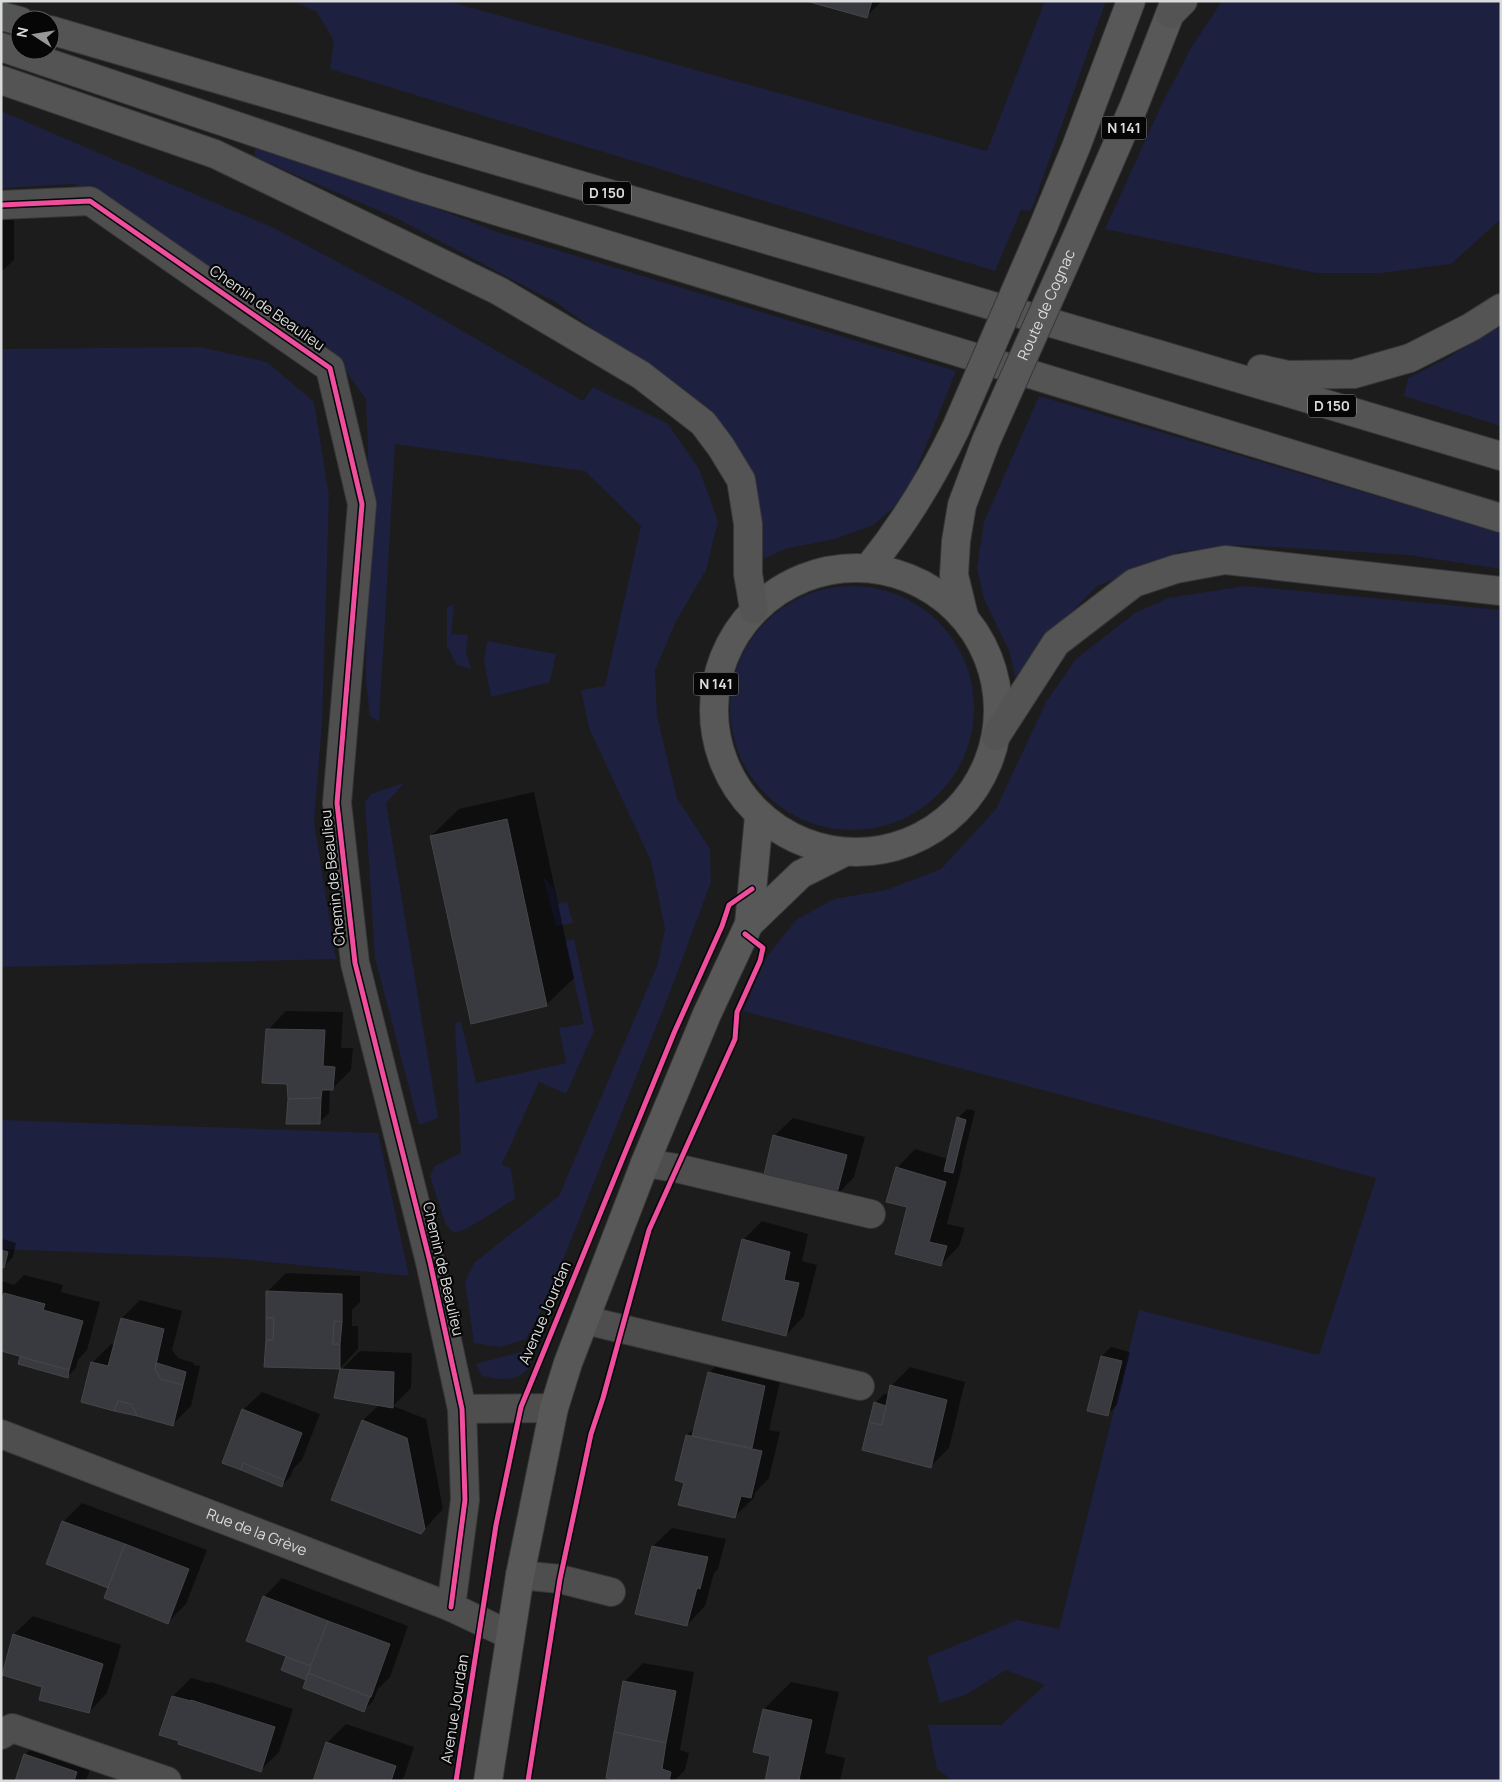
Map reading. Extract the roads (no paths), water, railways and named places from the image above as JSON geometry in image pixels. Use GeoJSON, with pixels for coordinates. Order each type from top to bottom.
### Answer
{"type":"FeatureCollection","features":[{"type":"Feature","properties":{"kind":"highway","name":"D 150"},"geometry":{"type":"LineString","coordinates":[[60,33],[1501,456]]}},
{"type":"Feature","properties":{"kind":"highway"},"geometry":{"type":"LineString","coordinates":[[1,47],[415,186],[1501,518]]}},
{"type":"Feature","properties":{"kind":"highway"},"geometry":{"type":"LineString","coordinates":[[1,80],[215,154],[499,291],[641,375],[703,423],[721,447],[741,480],[748,524],[748,574],[754,609]]}},
{"type":"Feature","properties":{"kind":"highway"},"geometry":{"type":"LineString","coordinates":[[1164,356],[1232,363],[1288,376],[1354,374],[1410,358],[1471,327],[1501,308]]}},
{"type":"Feature","properties":{"kind":"highway"},"geometry":{"type":"LineString","coordinates":[[996,736],[1056,643],[1134,583],[1176,569],[1225,560],[1501,591]]}},
{"type":"Feature","properties":{"kind":"main road","name":"N 141"},"geometry":{"type":"LineString","coordinates":[[869,567],[888,544],[915,503],[956,428],[1076,147],[1131,1]]}},
{"type":"Feature","properties":{"kind":"main road","name":"Route de Cognac"},"geometry":{"type":"LineString","coordinates":[[964,616],[954,575],[956,541],[962,505],[986,441],[1134,106],[1176,6]]}},
{"type":"Feature","properties":{"kind":"main road","name":"N 141"},"geometry":{"type":"LineString","coordinates":[[869,567],[913,579],[937,592],[964,616],[987,652],[998,693],[996,736],[982,777],[956,812],[921,838],[879,851],[845,852],[794,840],[759,816],[730,780],[715,737],[714,690],[727,646],[754,609],[778,589],[807,575],[837,568],[869,567]]}},
{"type":"Feature","properties":{"kind":"main road"},"geometry":{"type":"LineString","coordinates":[[488,1781],[520,1575],[554,1408],[568,1363],[645,1163],[707,1014],[749,924],[759,816]]}},
{"type":"Feature","properties":{"kind":"main road"},"geometry":{"type":"LineString","coordinates":[[749,924],[801,874],[845,852]]}},
{"type":"Feature","properties":{"kind":"street","name":"Chemin de Beaulieu"},"geometry":{"type":"LineString","coordinates":[[1,205],[90,201],[330,368],[362,504],[337,803],[355,963],[430,1262],[462,1409],[465,1500],[451,1607]]}},
{"type":"Feature","properties":{"kind":"street"},"geometry":{"type":"LineString","coordinates":[[645,1163],[676,1168],[872,1214]]}},
{"type":"Feature","properties":{"kind":"street"},"geometry":{"type":"LineString","coordinates":[[585,1320],[860,1386]]}},
{"type":"Feature","properties":{"kind":"street"},"geometry":{"type":"LineString","coordinates":[[462,1409],[554,1408]]}},
{"type":"Feature","properties":{"kind":"street","name":"Rue de la Grève"},"geometry":{"type":"LineString","coordinates":[[1,1434],[451,1607],[510,1635]]}},
{"type":"Feature","properties":{"kind":"street"},"geometry":{"type":"LineString","coordinates":[[520,1575],[560,1579],[611,1592]]}},
{"type":"Feature","properties":{"kind":"street"},"geometry":{"type":"LineString","coordinates":[[1,1735],[12,1728],[167,1781]]}}]}
